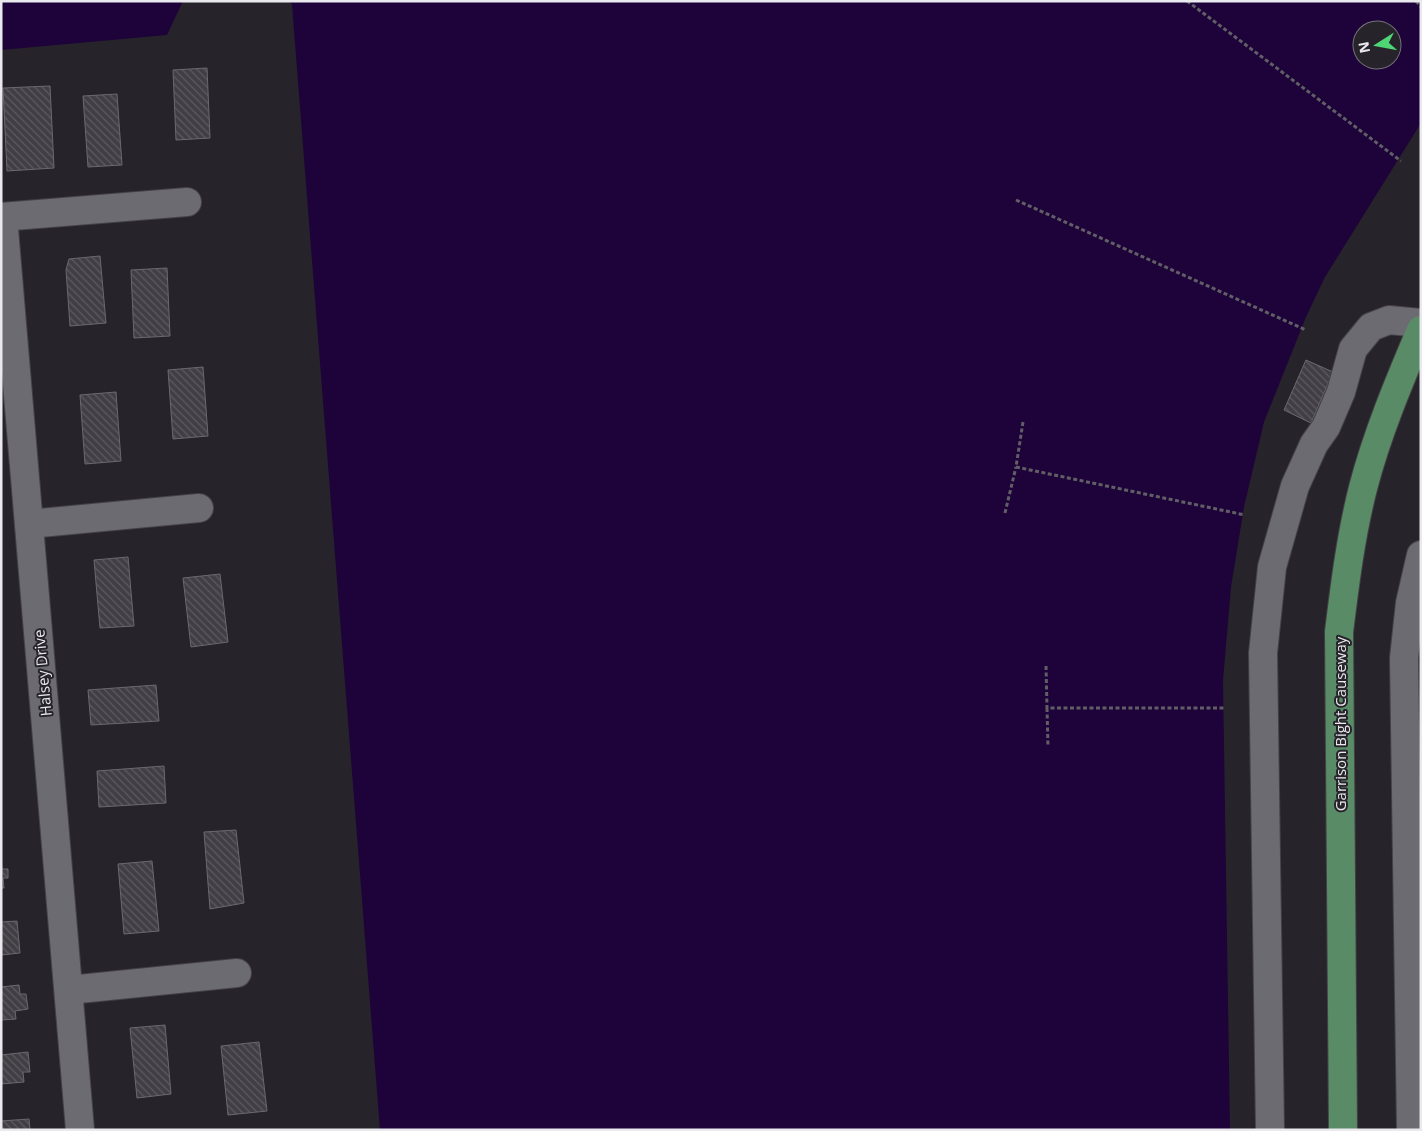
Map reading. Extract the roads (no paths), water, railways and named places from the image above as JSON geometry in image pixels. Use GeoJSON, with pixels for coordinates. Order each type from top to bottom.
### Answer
{"type":"FeatureCollection","features":[{"type":"Feature","properties":{"kind":"main road","name":"Garrison Bight Causeway"},"geometry":{"type":"LineString","coordinates":[[1343,1130],[1339,632],[1348,560],[1363,488],[1391,402],[1421,330]]}},
{"type":"Feature","properties":{"kind":"street"},"geometry":{"type":"LineString","coordinates":[[2,217],[187,202]]}},
{"type":"Feature","properties":{"kind":"street","name":"Halsey Drive"},"geometry":{"type":"LineString","coordinates":[[2,217],[80,1130]]}},
{"type":"Feature","properties":{"kind":"street"},"geometry":{"type":"LineString","coordinates":[[1270,1130],[1263,653],[1272,567],[1295,486],[1314,444],[1326,427],[1337,401],[1353,349],[1371,327],[1389,320],[1421,323]]}},
{"type":"Feature","properties":{"kind":"street"},"geometry":{"type":"LineString","coordinates":[[29,524],[199,508]]}},
{"type":"Feature","properties":{"kind":"street"},"geometry":{"type":"LineString","coordinates":[[1410,1130],[1404,658],[1410,603],[1421,555]]}},
{"type":"Feature","properties":{"kind":"street"},"geometry":{"type":"LineString","coordinates":[[68,990],[237,973]]}}]}
